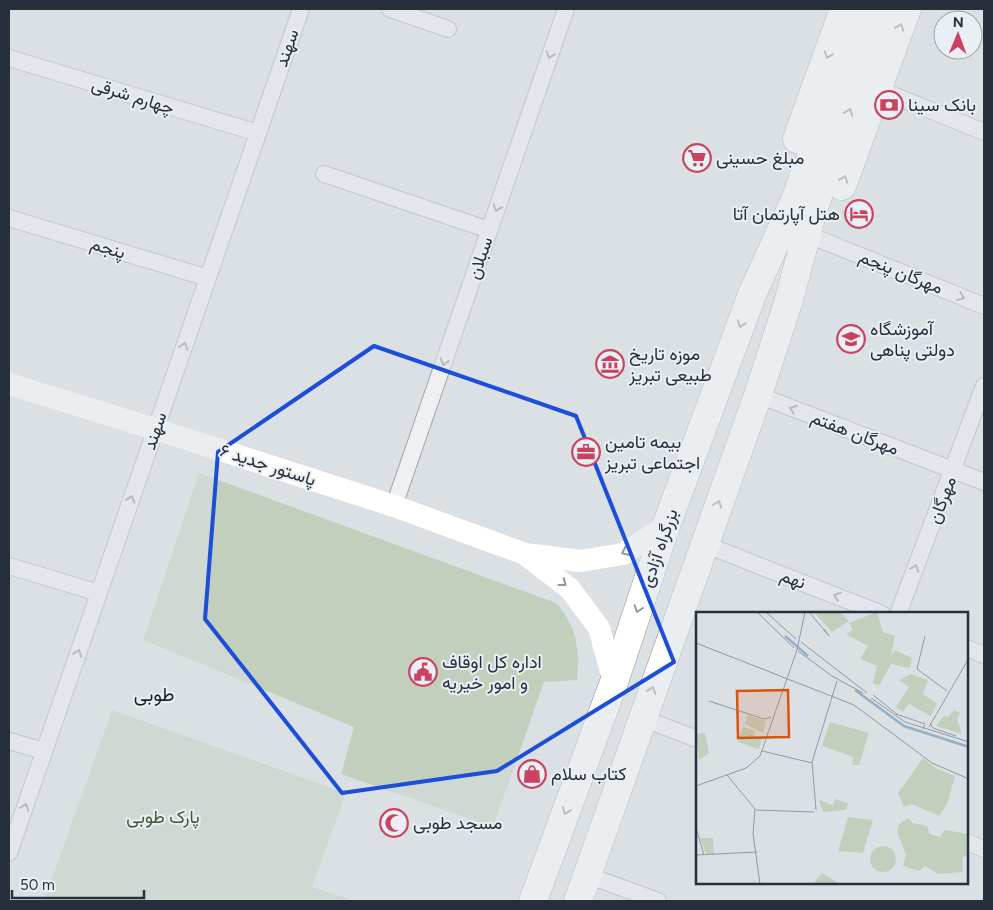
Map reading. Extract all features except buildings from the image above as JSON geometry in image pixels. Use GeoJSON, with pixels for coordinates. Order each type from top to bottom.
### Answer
{"type":"FeatureCollection","features":[{"type":"Feature","properties":{"kind":"highway"},"geometry":{"type":"LineString","coordinates":[[753,292],[779,190],[844,9]]}},
{"type":"Feature","properties":{"kind":"highway"},"geometry":{"type":"LineString","coordinates":[[788,303],[804,203],[865,9]]}},
{"type":"Feature","properties":{"kind":"highway"},"geometry":{"type":"LineString","coordinates":[[804,203],[886,9]]}},
{"type":"Feature","properties":{"kind":"highway"},"geometry":{"type":"LineString","coordinates":[[578,901],[758,395],[788,303],[834,208],[907,9]]}},
{"type":"Feature","properties":{"kind":"highway","name":"بزرگراه آزادی"},"geometry":{"type":"LineString","coordinates":[[533,901],[614,682],[666,526],[753,292],[804,203]]}},
{"type":"Feature","properties":{"kind":"main road","name":"پاستور جدید ۶"},"geometry":{"type":"LineString","coordinates":[[9,384],[156,429],[394,506],[525,554],[581,561],[623,554],[666,526]]}},
{"type":"Feature","properties":{"kind":"main road","name":"پاستور جدید ۶"},"geometry":{"type":"LineString","coordinates":[[525,554],[570,589],[599,628],[614,682]]}},
{"type":"Feature","properties":{"kind":"street","name":"سهند"},"geometry":{"type":"LineString","coordinates":[[9,852],[301,9]]}},
{"type":"Feature","properties":{"kind":"street"},"geometry":{"type":"LineString","coordinates":[[390,9],[448,29]]}},
{"type":"Feature","properties":{"kind":"street","name":"سبلان"},"geometry":{"type":"LineString","coordinates":[[394,506],[566,9]]}},
{"type":"Feature","properties":{"kind":"street","name":"چهارم شرقی"},"geometry":{"type":"LineString","coordinates":[[9,58],[258,133]]}},
{"type":"Feature","properties":{"kind":"street"},"geometry":{"type":"LineString","coordinates":[[878,89],[984,132]]}},
{"type":"Feature","properties":{"kind":"street"},"geometry":{"type":"LineString","coordinates":[[324,174],[489,230]]}},
{"type":"Feature","properties":{"kind":"street","name":"پنجم"},"geometry":{"type":"LineString","coordinates":[[9,218],[208,278]]}},
{"type":"Feature","properties":{"kind":"street","name":"مهرگان پنجم"},"geometry":{"type":"LineString","coordinates":[[818,239],[984,306]]}},
{"type":"Feature","properties":{"kind":"street","name":"مهرگان"},"geometry":{"type":"LineString","coordinates":[[899,612],[984,386]]}},
{"type":"Feature","properties":{"kind":"street","name":"مهرگان هفتم"},"geometry":{"type":"LineString","coordinates":[[758,395],[984,482]]}},
{"type":"Feature","properties":{"kind":"street","name":"نهم"},"geometry":{"type":"LineString","coordinates":[[704,544],[877,612]]}},
{"type":"Feature","properties":{"kind":"street"},"geometry":{"type":"LineString","coordinates":[[9,566],[99,593]]}},
{"type":"Feature","properties":{"kind":"street"},"geometry":{"type":"LineString","coordinates":[[968,648],[984,655]]}},
{"type":"Feature","properties":{"kind":"street"},"geometry":{"type":"LineString","coordinates":[[642,718],[696,739]]}},
{"type":"Feature","properties":{"kind":"street"},"geometry":{"type":"LineString","coordinates":[[9,741],[44,751]]}},
{"type":"Feature","properties":{"kind":"street"},"geometry":{"type":"LineString","coordinates":[[968,842],[984,849]]}},
{"type":"Feature","properties":{"kind":"street"},"geometry":{"type":"LineString","coordinates":[[587,875],[658,901]]}},
{"type":"Feature","properties":{"kind":"highlighted area"},"geometry":{"type":"Polygon","coordinates":[[[374,346],[576,416],[674,662],[497,771],[342,793],[205,619],[218,452],[374,346]]]}},
{"type":"Feature","properties":{"kind":"green space"},"geometry":{"type":"Polygon","coordinates":[[[199,473],[556,603],[569,621],[576,639],[578,658],[577,680],[544,682],[493,827],[341,774],[354,727],[143,640],[199,473]]]}},
{"type":"Feature","properties":{"kind":"green space","name":"پارک طوبی"},"geometry":{"type":"Polygon","coordinates":[[[112,710],[346,793],[312,887],[355,901],[44,901],[112,710]]]}},
{"type":"Feature","properties":{"kind":"place","name":"بانک سینا"},"geometry":{"type":"Point","coordinates":[889,105]}},
{"type":"Feature","properties":{"kind":"place","name":"مبلغ حسینی"},"geometry":{"type":"Point","coordinates":[697,158]}},
{"type":"Feature","properties":{"kind":"place","name":"هتل آپارتمان آتا"},"geometry":{"type":"Point","coordinates":[859,214]}},
{"type":"Feature","properties":{"kind":"place","name":"آموزشگاه دولتی پناهی"},"geometry":{"type":"Point","coordinates":[851,339]}},
{"type":"Feature","properties":{"kind":"place","name":"موزه تاریخ طبیعی تبریز"},"geometry":{"type":"Point","coordinates":[610,364]}},
{"type":"Feature","properties":{"kind":"place","name":"بیمه تامین اجتماعی تبریز"},"geometry":{"type":"Point","coordinates":[586,452]}},
{"type":"Feature","properties":{"kind":"place","name":"اداره کل اوقاف و امور خیریه"},"geometry":{"type":"Point","coordinates":[423,672]}},
{"type":"Feature","properties":{"kind":"place","name":"کتاب سلام"},"geometry":{"type":"Point","coordinates":[532,774]}},
{"type":"Feature","properties":{"kind":"place","name":"مسجد طوبی"},"geometry":{"type":"Point","coordinates":[394,823]}},
{"type":"Feature","properties":{"kind":"district","name":"طوبی"},"geometry":{"type":"Point","coordinates":[154,694]}}]}
